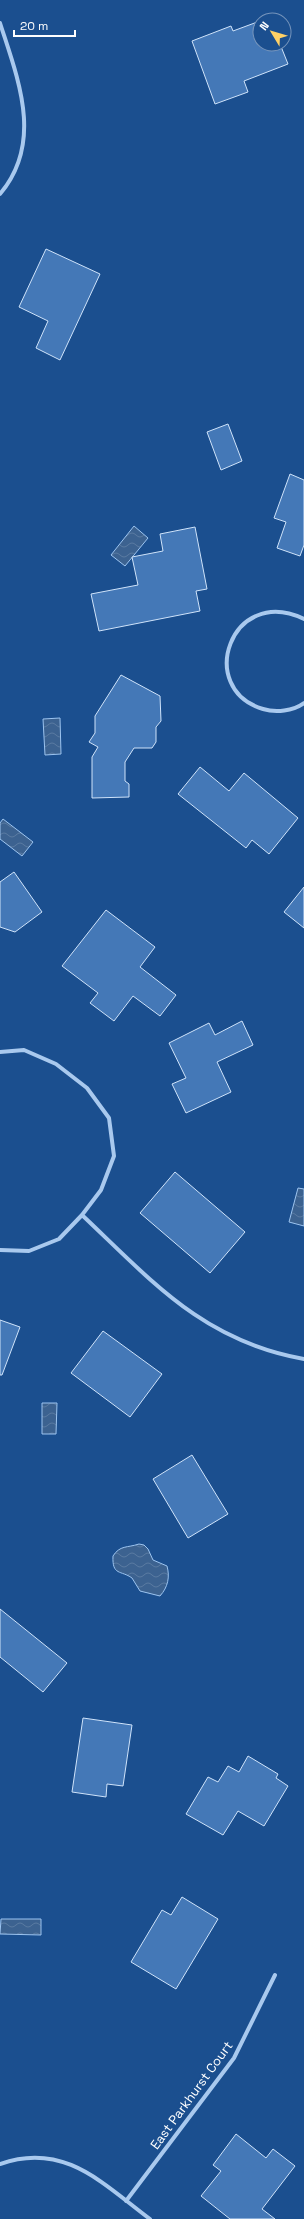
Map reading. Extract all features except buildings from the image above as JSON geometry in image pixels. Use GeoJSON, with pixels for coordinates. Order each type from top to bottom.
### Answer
{"type":"FeatureCollection","features":[{"type":"Feature","properties":{"kind":"street"},"geometry":{"type":"LineString","coordinates":[[0,23],[20,86],[25,116],[25,137],[19,162],[8,184],[0,194]]}},
{"type":"Feature","properties":{"kind":"street"},"geometry":{"type":"LineString","coordinates":[[303,705],[287,710],[276,711],[254,707],[241,697],[231,683],[227,667],[228,651],[234,635],[244,623],[259,614],[275,611],[292,613],[304,619]]}},
{"type":"Feature","properties":{"kind":"street"},"geometry":{"type":"LineString","coordinates":[[0,1052],[24,1050],[56,1064],[87,1088],[109,1118],[114,1156],[101,1190],[82,1215],[59,1239],[30,1251],[0,1250]]}},
{"type":"Feature","properties":{"kind":"street"},"geometry":{"type":"LineString","coordinates":[[82,1215],[168,1296],[203,1322],[245,1343],[283,1355],[304,1359]]}},
{"type":"Feature","properties":{"kind":"street","name":"East Parkhurst Court"},"geometry":{"type":"LineString","coordinates":[[126,2201],[234,2058],[275,1975]]}},
{"type":"Feature","properties":{"kind":"street"},"geometry":{"type":"LineString","coordinates":[[0,2164],[14,2159],[37,2157],[60,2160],[82,2169],[150,2219]]}},
{"type":"Feature","properties":{"kind":"water"},"geometry":{"type":"Polygon","coordinates":[[[134,526],[148,538],[125,566],[111,555],[134,526]]]}},
{"type":"Feature","properties":{"kind":"water"},"geometry":{"type":"Polygon","coordinates":[[[60,718],[61,754],[45,755],[43,719],[60,718]]]}},
{"type":"Feature","properties":{"kind":"water"},"geometry":{"type":"Polygon","coordinates":[[[3,819],[33,842],[22,856],[0,839],[0,823],[3,819]]]}},
{"type":"Feature","properties":{"kind":"water"},"geometry":{"type":"Polygon","coordinates":[[[298,1188],[304,1189],[304,1226],[289,1222],[298,1188]]]}},
{"type":"Feature","properties":{"kind":"water"},"geometry":{"type":"Polygon","coordinates":[[[42,1403],[57,1403],[56,1434],[42,1434],[42,1403]]]}},
{"type":"Feature","properties":{"kind":"water"},"geometry":{"type":"Polygon","coordinates":[[[139,1544],[144,1545],[148,1549],[153,1560],[167,1566],[168,1582],[160,1596],[140,1591],[132,1578],[118,1572],[114,1567],[113,1556],[118,1550],[124,1547],[139,1544]]]}},
{"type":"Feature","properties":{"kind":"water"},"geometry":{"type":"Polygon","coordinates":[[[1,1919],[41,1919],[41,1935],[0,1934],[1,1919]]]}}]}
